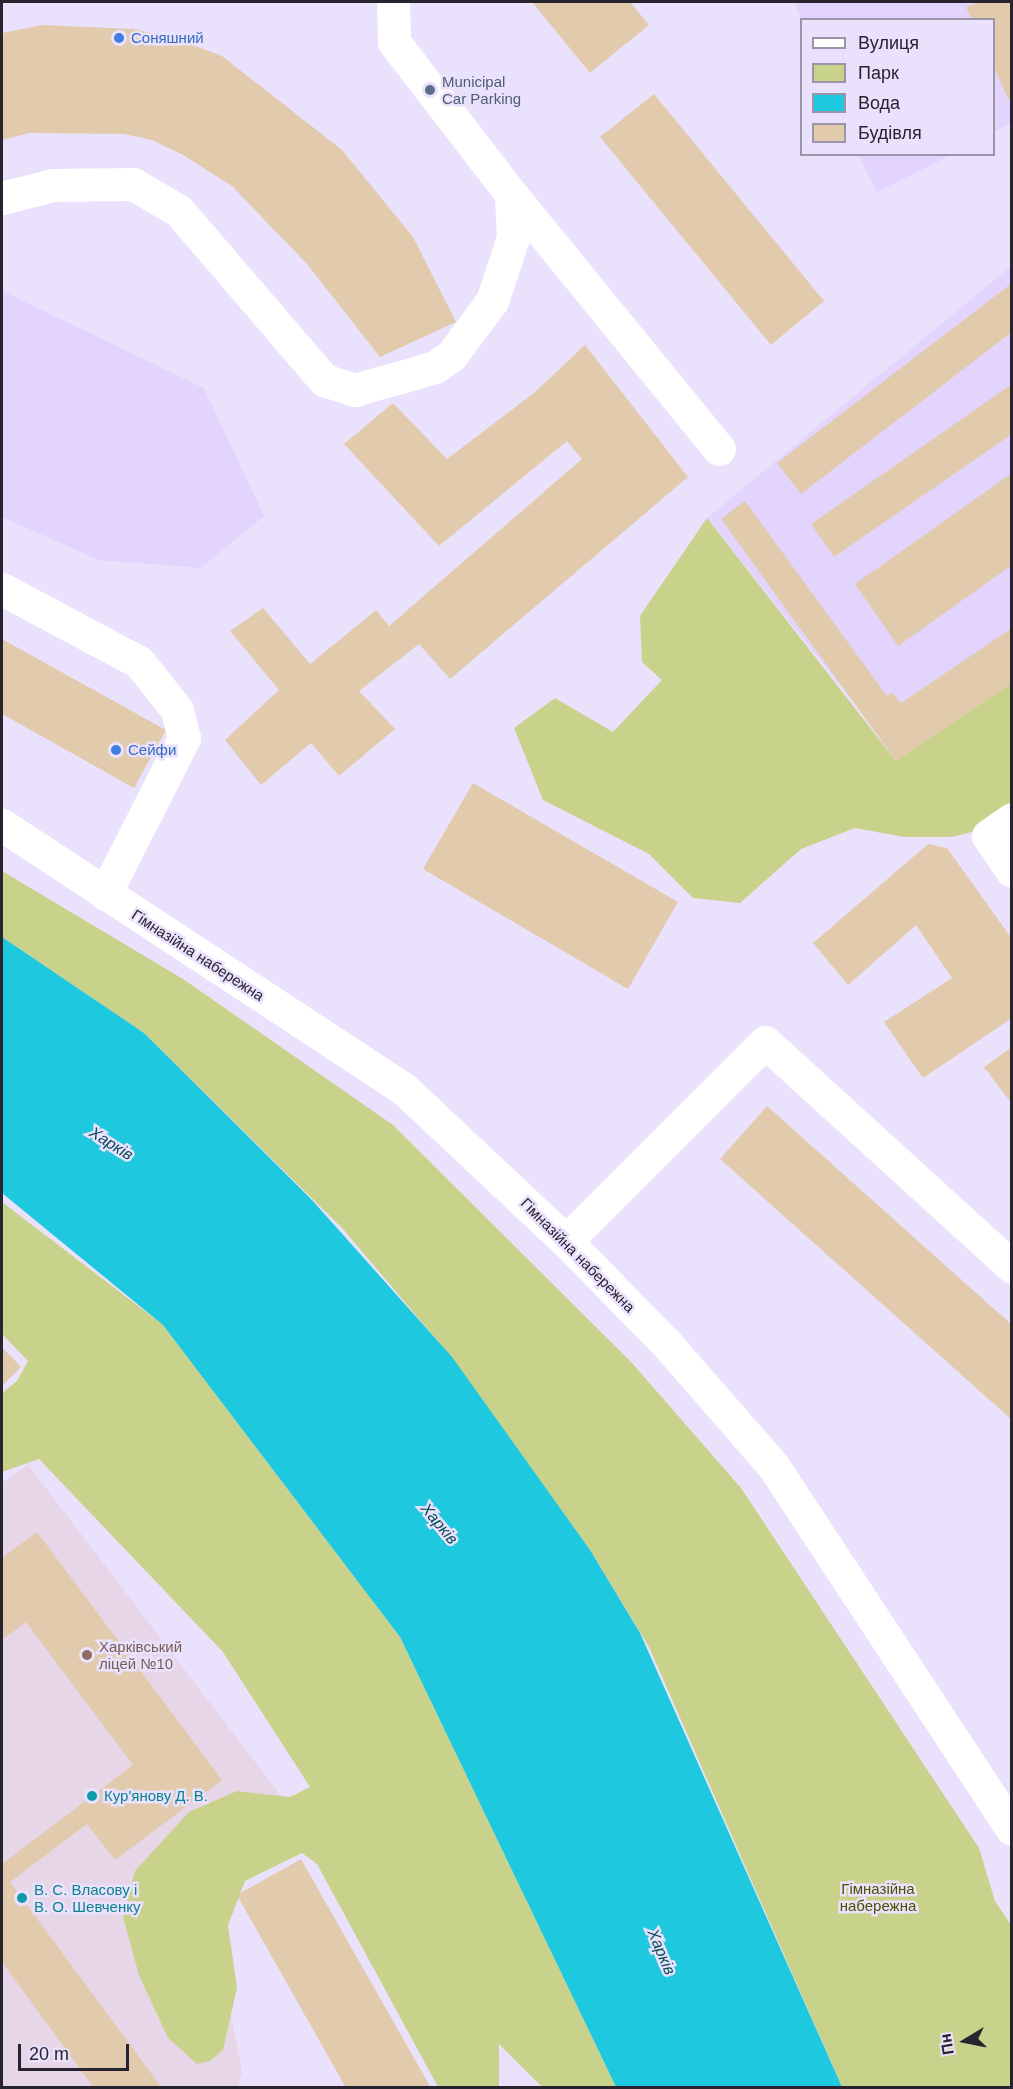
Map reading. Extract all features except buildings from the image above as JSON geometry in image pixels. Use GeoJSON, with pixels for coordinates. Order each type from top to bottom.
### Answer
{"type":"FeatureCollection","features":[{"type":"Feature","properties":{"kind":"main road"},"geometry":{"type":"LineString","coordinates":[[393,2],[394,42],[511,194],[719,449]]}},
{"type":"Feature","properties":{"kind":"main road"},"geometry":{"type":"LineString","coordinates":[[2,198],[53,185],[133,184],[179,211],[324,380],[355,390],[435,367],[451,356],[492,302],[513,238],[511,194]]}},
{"type":"Feature","properties":{"kind":"main road"},"geometry":{"type":"LineString","coordinates":[[2,589],[139,662],[177,710],[184,738],[105,894]]}},
{"type":"Feature","properties":{"kind":"main road","name":"Гімназійна набережна"},"geometry":{"type":"LineString","coordinates":[[2,825],[405,1090],[566,1241],[666,1344],[774,1467],[1011,1829]]}},
{"type":"Feature","properties":{"kind":"main road"},"geometry":{"type":"LineString","coordinates":[[1000,828],[1011,871]]}},
{"type":"Feature","properties":{"kind":"main road"},"geometry":{"type":"LineString","coordinates":[[566,1241],[765,1042],[1011,1268]]}},
{"type":"Feature","properties":{"kind":"shaded area"},"geometry":{"type":"Polygon","coordinates":[[[795,2],[1011,2],[1011,123],[995,131],[995,18],[800,18],[795,2]]]}},
{"type":"Feature","properties":{"kind":"shaded area"},"geometry":{"type":"Polygon","coordinates":[[[859,156],[949,156],[877,192],[859,156]]]}},
{"type":"Feature","properties":{"kind":"shaded area"},"geometry":{"type":"Polygon","coordinates":[[[1011,266],[1011,688],[871,724],[707,518],[1011,266]]]}},
{"type":"Feature","properties":{"kind":"shaded area"},"geometry":{"type":"Polygon","coordinates":[[[2,291],[204,388],[264,516],[201,568],[98,560],[2,517],[2,291]]]}},
{"type":"Feature","properties":{"kind":"shaded area","name":"Харківський ліцей №10"},"geometry":{"type":"Polygon","coordinates":[[[38,1458],[29,1466],[304,1826],[209,1896],[242,2073],[238,2087],[2,2088],[2,1483],[38,1458]]]}},
{"type":"Feature","properties":{"kind":"green space"},"geometry":{"type":"Polygon","coordinates":[[[707,518],[896,761],[1011,681],[1011,807],[984,829],[951,837],[904,837],[855,828],[801,849],[740,903],[693,898],[649,854],[543,800],[514,728],[555,698],[613,732],[662,680],[642,662],[640,616],[707,518]]]}},
{"type":"Feature","properties":{"kind":"green space","name":"Гімназійна набережна"},"geometry":{"type":"Polygon","coordinates":[[[2,871],[183,979],[393,1125],[632,1363],[741,1488],[979,1848],[995,1901],[1011,1925],[1011,2087],[842,2087],[649,1647],[590,1550],[447,1352],[343,1229],[144,1033],[2,937],[2,871]]]}},
{"type":"Feature","properties":{"kind":"green space"},"geometry":{"type":"Polygon","coordinates":[[[2,1202],[163,1325],[400,1637],[616,2087],[542,2087],[499,2044],[499,2087],[438,2087],[317,1864],[302,1853],[245,1881],[228,1925],[237,1988],[223,2050],[210,2061],[197,2064],[168,2038],[139,1975],[123,1917],[135,1871],[189,1812],[237,1791],[290,1797],[310,1787],[223,1652],[39,1459],[2,1472],[2,1393],[17,1381],[28,1361],[2,1334],[2,1202]]]}},
{"type":"Feature","properties":{"kind":"water","name":"Харків"},"geometry":{"type":"Polygon","coordinates":[[[2,937],[144,1033],[312,1200],[452,1357],[590,1550],[640,1633],[842,2087],[616,2087],[400,1637],[163,1325],[2,1193],[2,937]]]}},
{"type":"Feature","properties":{"kind":"place","name":"Соняшний"},"geometry":{"type":"Point","coordinates":[119,38]}},
{"type":"Feature","properties":{"kind":"place","name":"Municipal Car Parking"},"geometry":{"type":"Point","coordinates":[430,90]}},
{"type":"Feature","properties":{"kind":"place","name":"Сейфи"},"geometry":{"type":"Point","coordinates":[116,750]}},
{"type":"Feature","properties":{"kind":"place","name":"Харківський ліцей №10"},"geometry":{"type":"Point","coordinates":[87,1655]}},
{"type":"Feature","properties":{"kind":"place","name":"Кур'янову Д. В."},"geometry":{"type":"Point","coordinates":[92,1796]}},
{"type":"Feature","properties":{"kind":"place","name":"В. С. Власову і В. О. Шевченку"},"geometry":{"type":"Point","coordinates":[22,1898]}}]}
